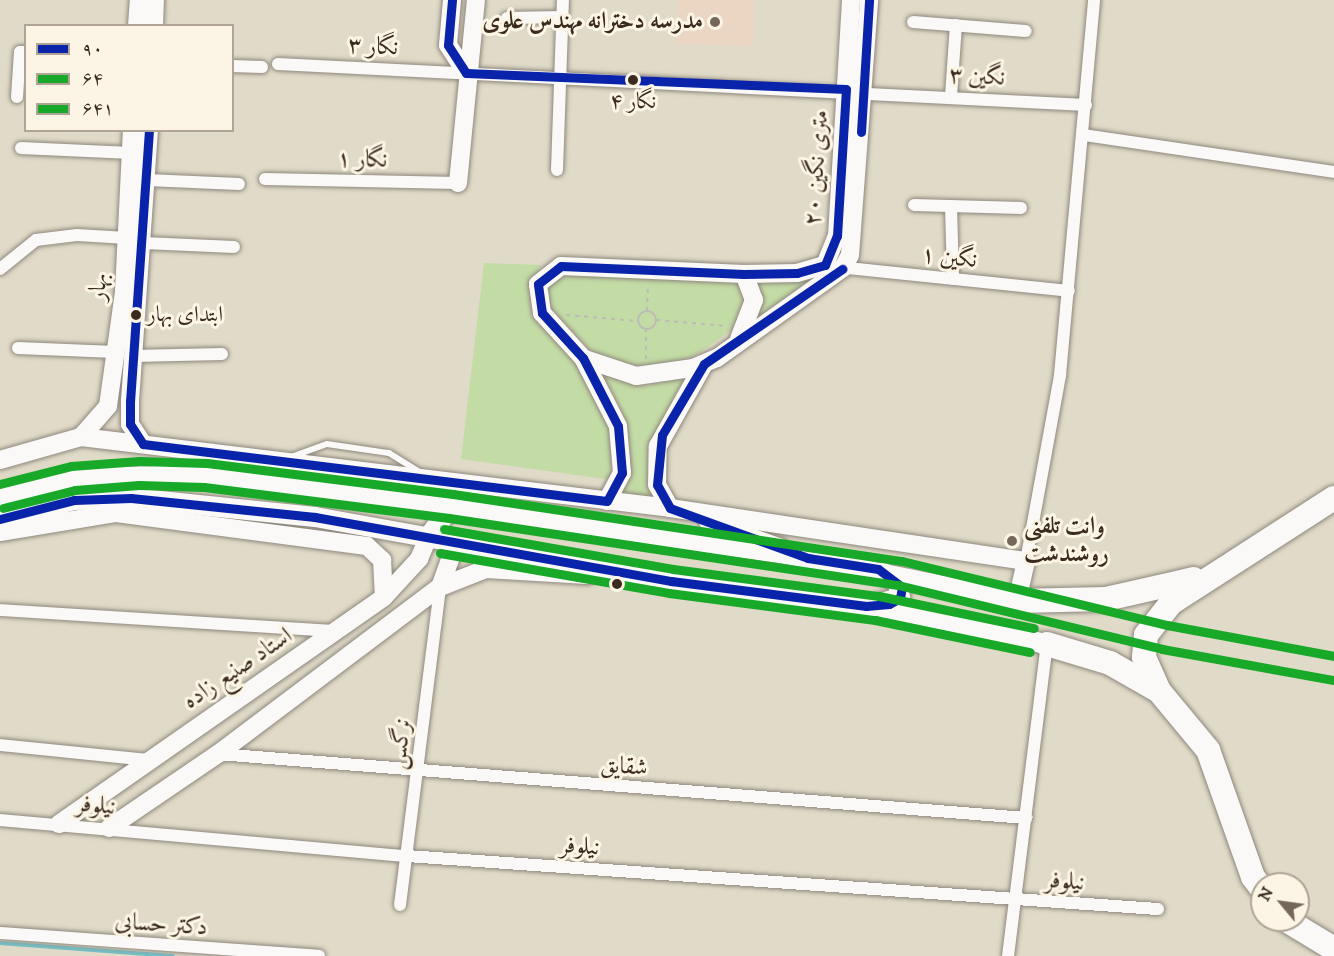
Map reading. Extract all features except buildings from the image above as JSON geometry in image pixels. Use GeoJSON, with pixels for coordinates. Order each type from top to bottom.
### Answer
{"type":"FeatureCollection","features":[{"type":"Feature","properties":{"kind":"highway"},"geometry":{"type":"LineString","coordinates":[[1251,872],[1208,750],[1159,691],[1144,657],[1146,635],[1171,603],[1334,498]]}},
{"type":"Feature","properties":{"kind":"highway"},"geometry":{"type":"LineString","coordinates":[[1017,601],[1106,599],[1214,574]]}},
{"type":"Feature","properties":{"kind":"highway"},"geometry":{"type":"LineString","coordinates":[[1047,644],[1110,663],[1159,691]]}},
{"type":"Feature","properties":{"kind":"highway"},"geometry":{"type":"LineString","coordinates":[[1305,932],[1334,950]]}},
{"type":"Feature","properties":{"kind":"main road"},"geometry":{"type":"LineString","coordinates":[[0,496],[73,478],[139,472],[253,481],[451,506],[808,558],[878,569],[1017,601]]}},
{"type":"Feature","properties":{"kind":"main road"},"geometry":{"type":"LineString","coordinates":[[0,519],[74,500],[131,498],[296,526],[428,538],[602,569],[866,606],[1047,644]]}},
{"type":"Feature","properties":{"kind":"main road"},"geometry":{"type":"LineString","coordinates":[[428,538],[451,506]]}},
{"type":"Feature","properties":{"kind":"main road"},"geometry":{"type":"LineString","coordinates":[[451,506],[456,543]]}},
{"type":"Feature","properties":{"kind":"main road"},"geometry":{"type":"LineString","coordinates":[[866,606],[900,598],[898,581],[878,569]]}},
{"type":"Feature","properties":{"kind":"street"},"geometry":{"type":"LineString","coordinates":[[137,24],[139,0]]}},
{"type":"Feature","properties":{"kind":"street"},"geometry":{"type":"LineString","coordinates":[[154,24],[155,0]]}},
{"type":"Feature","properties":{"kind":"street"},"geometry":{"type":"LineString","coordinates":[[452,0],[448,45],[466,73]]}},
{"type":"Feature","properties":{"kind":"street"},"geometry":{"type":"LineString","coordinates":[[458,183],[466,73],[474,50],[476,0]]}},
{"type":"Feature","properties":{"kind":"street"},"geometry":{"type":"LineString","coordinates":[[557,170],[563,0]]}},
{"type":"Feature","properties":{"kind":"street","name":"۲۰ متری نگین"},"geometry":{"type":"LineString","coordinates":[[825,265],[837,236],[851,0]]}},
{"type":"Feature","properties":{"kind":"street","name":"۲۰ متری نگین"},"geometry":{"type":"LineString","coordinates":[[843,268],[850,255],[865,91],[869,0]]}},
{"type":"Feature","properties":{"kind":"street"},"geometry":{"type":"LineString","coordinates":[[1017,601],[1060,375],[1095,0]]}},
{"type":"Feature","properties":{"kind":"street"},"geometry":{"type":"LineString","coordinates":[[507,18],[562,18]]}},
{"type":"Feature","properties":{"kind":"street"},"geometry":{"type":"LineString","coordinates":[[913,22],[1026,31]]}},
{"type":"Feature","properties":{"kind":"street"},"geometry":{"type":"LineString","coordinates":[[951,96],[956,25]]}},
{"type":"Feature","properties":{"kind":"street"},"geometry":{"type":"LineString","coordinates":[[17,97],[20,52],[24,52]]}},
{"type":"Feature","properties":{"kind":"street","name":"نگار ۳"},"geometry":{"type":"LineString","coordinates":[[278,64],[560,80]]}},
{"type":"Feature","properties":{"kind":"street"},"geometry":{"type":"LineString","coordinates":[[234,66],[262,67]]}},
{"type":"Feature","properties":{"kind":"street","name":"نگین ۳"},"geometry":{"type":"LineString","coordinates":[[560,80],[846,89],[1086,105]]}},
{"type":"Feature","properties":{"kind":"street","name":"بهار"},"geometry":{"type":"LineString","coordinates":[[132,132],[136,240]]}},
{"type":"Feature","properties":{"kind":"street","name":"بهار"},"geometry":{"type":"LineString","coordinates":[[143,444],[130,424],[124,354],[136,240],[147,180],[149,132]]}},
{"type":"Feature","properties":{"kind":"street"},"geometry":{"type":"LineString","coordinates":[[1084,135],[1334,172]]}},
{"type":"Feature","properties":{"kind":"street"},"geometry":{"type":"LineString","coordinates":[[21,148],[131,153]]}},
{"type":"Feature","properties":{"kind":"street","name":"نگار ۱"},"geometry":{"type":"LineString","coordinates":[[265,179],[458,183]]}},
{"type":"Feature","properties":{"kind":"street"},"geometry":{"type":"LineString","coordinates":[[147,180],[239,184]]}},
{"type":"Feature","properties":{"kind":"street"},"geometry":{"type":"LineString","coordinates":[[914,205],[1021,208]]}},
{"type":"Feature","properties":{"kind":"street"},"geometry":{"type":"LineString","coordinates":[[951,206],[953,279]]}},
{"type":"Feature","properties":{"kind":"street"},"geometry":{"type":"LineString","coordinates":[[0,269],[36,240],[77,235],[234,247]]}},
{"type":"Feature","properties":{"kind":"street"},"geometry":{"type":"LineString","coordinates":[[607,501],[622,473],[623,451],[614,411],[583,358],[542,313],[538,284],[551,269],[648,269],[744,274],[796,273],[825,265]]}},
{"type":"Feature","properties":{"kind":"street","name":"نگین ۱"},"geometry":{"type":"LineString","coordinates":[[825,265],[1069,291]]}},
{"type":"Feature","properties":{"kind":"street"},"geometry":{"type":"LineString","coordinates":[[583,358],[613,372],[646,377],[704,364],[843,268]]}},
{"type":"Feature","properties":{"kind":"street"},"geometry":{"type":"LineString","coordinates":[[737,343],[746,327],[754,290],[744,274]]}},
{"type":"Feature","properties":{"kind":"street"},"geometry":{"type":"LineString","coordinates":[[18,348],[124,354],[222,354]]}},
{"type":"Feature","properties":{"kind":"street","name":"بهار"},"geometry":{"type":"LineString","coordinates":[[81,437],[108,406],[124,354]]}},
{"type":"Feature","properties":{"kind":"street"},"geometry":{"type":"LineString","coordinates":[[704,364],[658,446],[657,485],[670,508],[808,558]]}},
{"type":"Feature","properties":{"kind":"street"},"geometry":{"type":"LineString","coordinates":[[0,460],[81,437],[240,458],[670,508],[1026,561]]}},
{"type":"Feature","properties":{"kind":"street"},"geometry":{"type":"LineString","coordinates":[[240,458],[253,481]]}},
{"type":"Feature","properties":{"kind":"street"},"geometry":{"type":"LineString","coordinates":[[0,532],[116,513],[296,526],[367,546],[384,566],[384,597]]}},
{"type":"Feature","properties":{"kind":"street","name":"استاد صنیع زاده"},"geometry":{"type":"LineString","coordinates":[[59,824],[147,760],[384,597],[419,559],[428,538]]}},
{"type":"Feature","properties":{"kind":"street"},"geometry":{"type":"LineString","coordinates":[[440,587],[456,543]]}},
{"type":"Feature","properties":{"kind":"street"},"geometry":{"type":"LineString","coordinates":[[109,828],[151,795],[218,754],[320,680],[440,587],[486,569],[587,575],[602,569]]}},
{"type":"Feature","properties":{"kind":"street","name":"نرگس"},"geometry":{"type":"LineString","coordinates":[[400,905],[419,772],[440,587]]}},
{"type":"Feature","properties":{"kind":"street"},"geometry":{"type":"LineString","coordinates":[[0,610],[335,631]]}},
{"type":"Feature","properties":{"kind":"street"},"geometry":{"type":"LineString","coordinates":[[1008,956],[1017,899],[1047,644]]}},
{"type":"Feature","properties":{"kind":"street"},"geometry":{"type":"LineString","coordinates":[[301,655],[320,680]]}},
{"type":"Feature","properties":{"kind":"street"},"geometry":{"type":"LineString","coordinates":[[0,745],[147,760]]}},
{"type":"Feature","properties":{"kind":"street","name":"شقایق"},"geometry":{"type":"LineString","coordinates":[[218,754],[419,772],[1026,818]]}},
{"type":"Feature","properties":{"kind":"street"},"geometry":{"type":"LineString","coordinates":[[116,782],[151,795]]}},
{"type":"Feature","properties":{"kind":"street","name":"نیلوفر"},"geometry":{"type":"LineString","coordinates":[[0,820],[407,856],[1158,909]]}},
{"type":"Feature","properties":{"kind":"street","name":"دکتر حسابی"},"geometry":{"type":"LineString","coordinates":[[0,933],[318,956]]}},
{"type":"Feature","properties":{"kind":"lane"},"geometry":{"type":"LineString","coordinates":[[253,481],[281,462]]}},
{"type":"Feature","properties":{"kind":"path"},"geometry":{"type":"LineString","coordinates":[[638,321],[647,311],[648,269]]}},
{"type":"Feature","properties":{"kind":"path"},"geometry":{"type":"LineString","coordinates":[[647,311],[656,320],[746,327]]}},
{"type":"Feature","properties":{"kind":"path"},"geometry":{"type":"LineString","coordinates":[[542,313],[638,321],[646,330],[646,377]]}},
{"type":"Feature","properties":{"kind":"path"},"geometry":{"type":"LineString","coordinates":[[646,330],[656,320]]}},
{"type":"Feature","properties":{"kind":"shaded area","name":"مدرسه دخترانه مهندس علوی"},"geometry":{"type":"Polygon","coordinates":[[[678,0],[754,0],[753,46],[675,44],[678,0]]]}},
{"type":"Feature","properties":{"kind":"green space"},"geometry":{"type":"Polygon","coordinates":[[[484,263],[541,265],[529,292],[532,317],[575,362],[610,431],[612,480],[461,459],[484,263]]]}},
{"type":"Feature","properties":{"kind":"green space"},"geometry":{"type":"Polygon","coordinates":[[[556,274],[734,280],[745,294],[744,308],[730,331],[693,357],[658,366],[624,365],[590,350],[549,306],[546,291],[556,274]]]}},
{"type":"Feature","properties":{"kind":"green space"},"geometry":{"type":"Polygon","coordinates":[[[756,279],[816,280],[753,322],[760,297],[756,279]]]}},
{"type":"Feature","properties":{"kind":"green space"},"geometry":{"type":"Polygon","coordinates":[[[602,374],[646,386],[689,376],[652,442],[648,474],[657,502],[619,498],[631,456],[622,410],[602,374]]]}},
{"type":"Feature","properties":{"kind":"waterway"},"geometry":{"type":"LineString","coordinates":[[0,943],[173,956]]}},
{"type":"Feature","properties":{"kind":"transit line","name":"۹۰"},"geometry":{"type":"LineString","coordinates":[[149,132],[130,401],[130,424],[143,444],[607,501],[622,473],[618,426],[583,358],[542,313],[538,284],[561,266],[744,274],[797,273],[825,265],[837,236],[846,89],[466,73],[448,45],[452,0]]}},
{"type":"Feature","properties":{"kind":"transit line","name":"۹۰"},"geometry":{"type":"LineString","coordinates":[[861,132],[869,0]]}},
{"type":"Feature","properties":{"kind":"transit line","name":"۹۰"},"geometry":{"type":"LineString","coordinates":[[0,519],[74,500],[131,498],[315,517],[671,581],[866,606],[889,604],[900,598],[902,587],[878,569],[808,558],[670,508],[657,485],[662,435],[704,364],[842,269]]}},
{"type":"Feature","properties":{"kind":"transit line","name":"۶۴۱"},"geometry":{"type":"LineString","coordinates":[[0,484],[71,466],[139,461],[207,463],[453,494],[902,561],[1167,625],[1334,656]]}},
{"type":"Feature","properties":{"kind":"transit line","name":"۶۴"},"geometry":{"type":"LineString","coordinates":[[3,508],[75,490],[139,485],[204,487],[449,518],[898,585],[1162,649],[1332,680]]}},
{"type":"Feature","properties":{"kind":"transit line","name":"۶۴۱"},"geometry":{"type":"LineString","coordinates":[[444,529],[673,569],[879,596],[1034,628]]}},
{"type":"Feature","properties":{"kind":"transit line","name":"۶۴"},"geometry":{"type":"LineString","coordinates":[[440,553],[669,593],[875,620],[1030,652]]}},
{"type":"Feature","properties":{"kind":"place","name":"مدرسه دخترانه مهندس علوی"},"geometry":{"type":"Point","coordinates":[715,22]}},
{"type":"Feature","properties":{"kind":"place","name":"نگار ۴"},"geometry":{"type":"Point","coordinates":[633,80]}},
{"type":"Feature","properties":{"kind":"place","name":"ابتدای بهار"},"geometry":{"type":"Point","coordinates":[136,315]}},
{"type":"Feature","properties":{"kind":"place","name":"وانت تلفنی روشندشت"},"geometry":{"type":"Point","coordinates":[1012,541]}}]}
